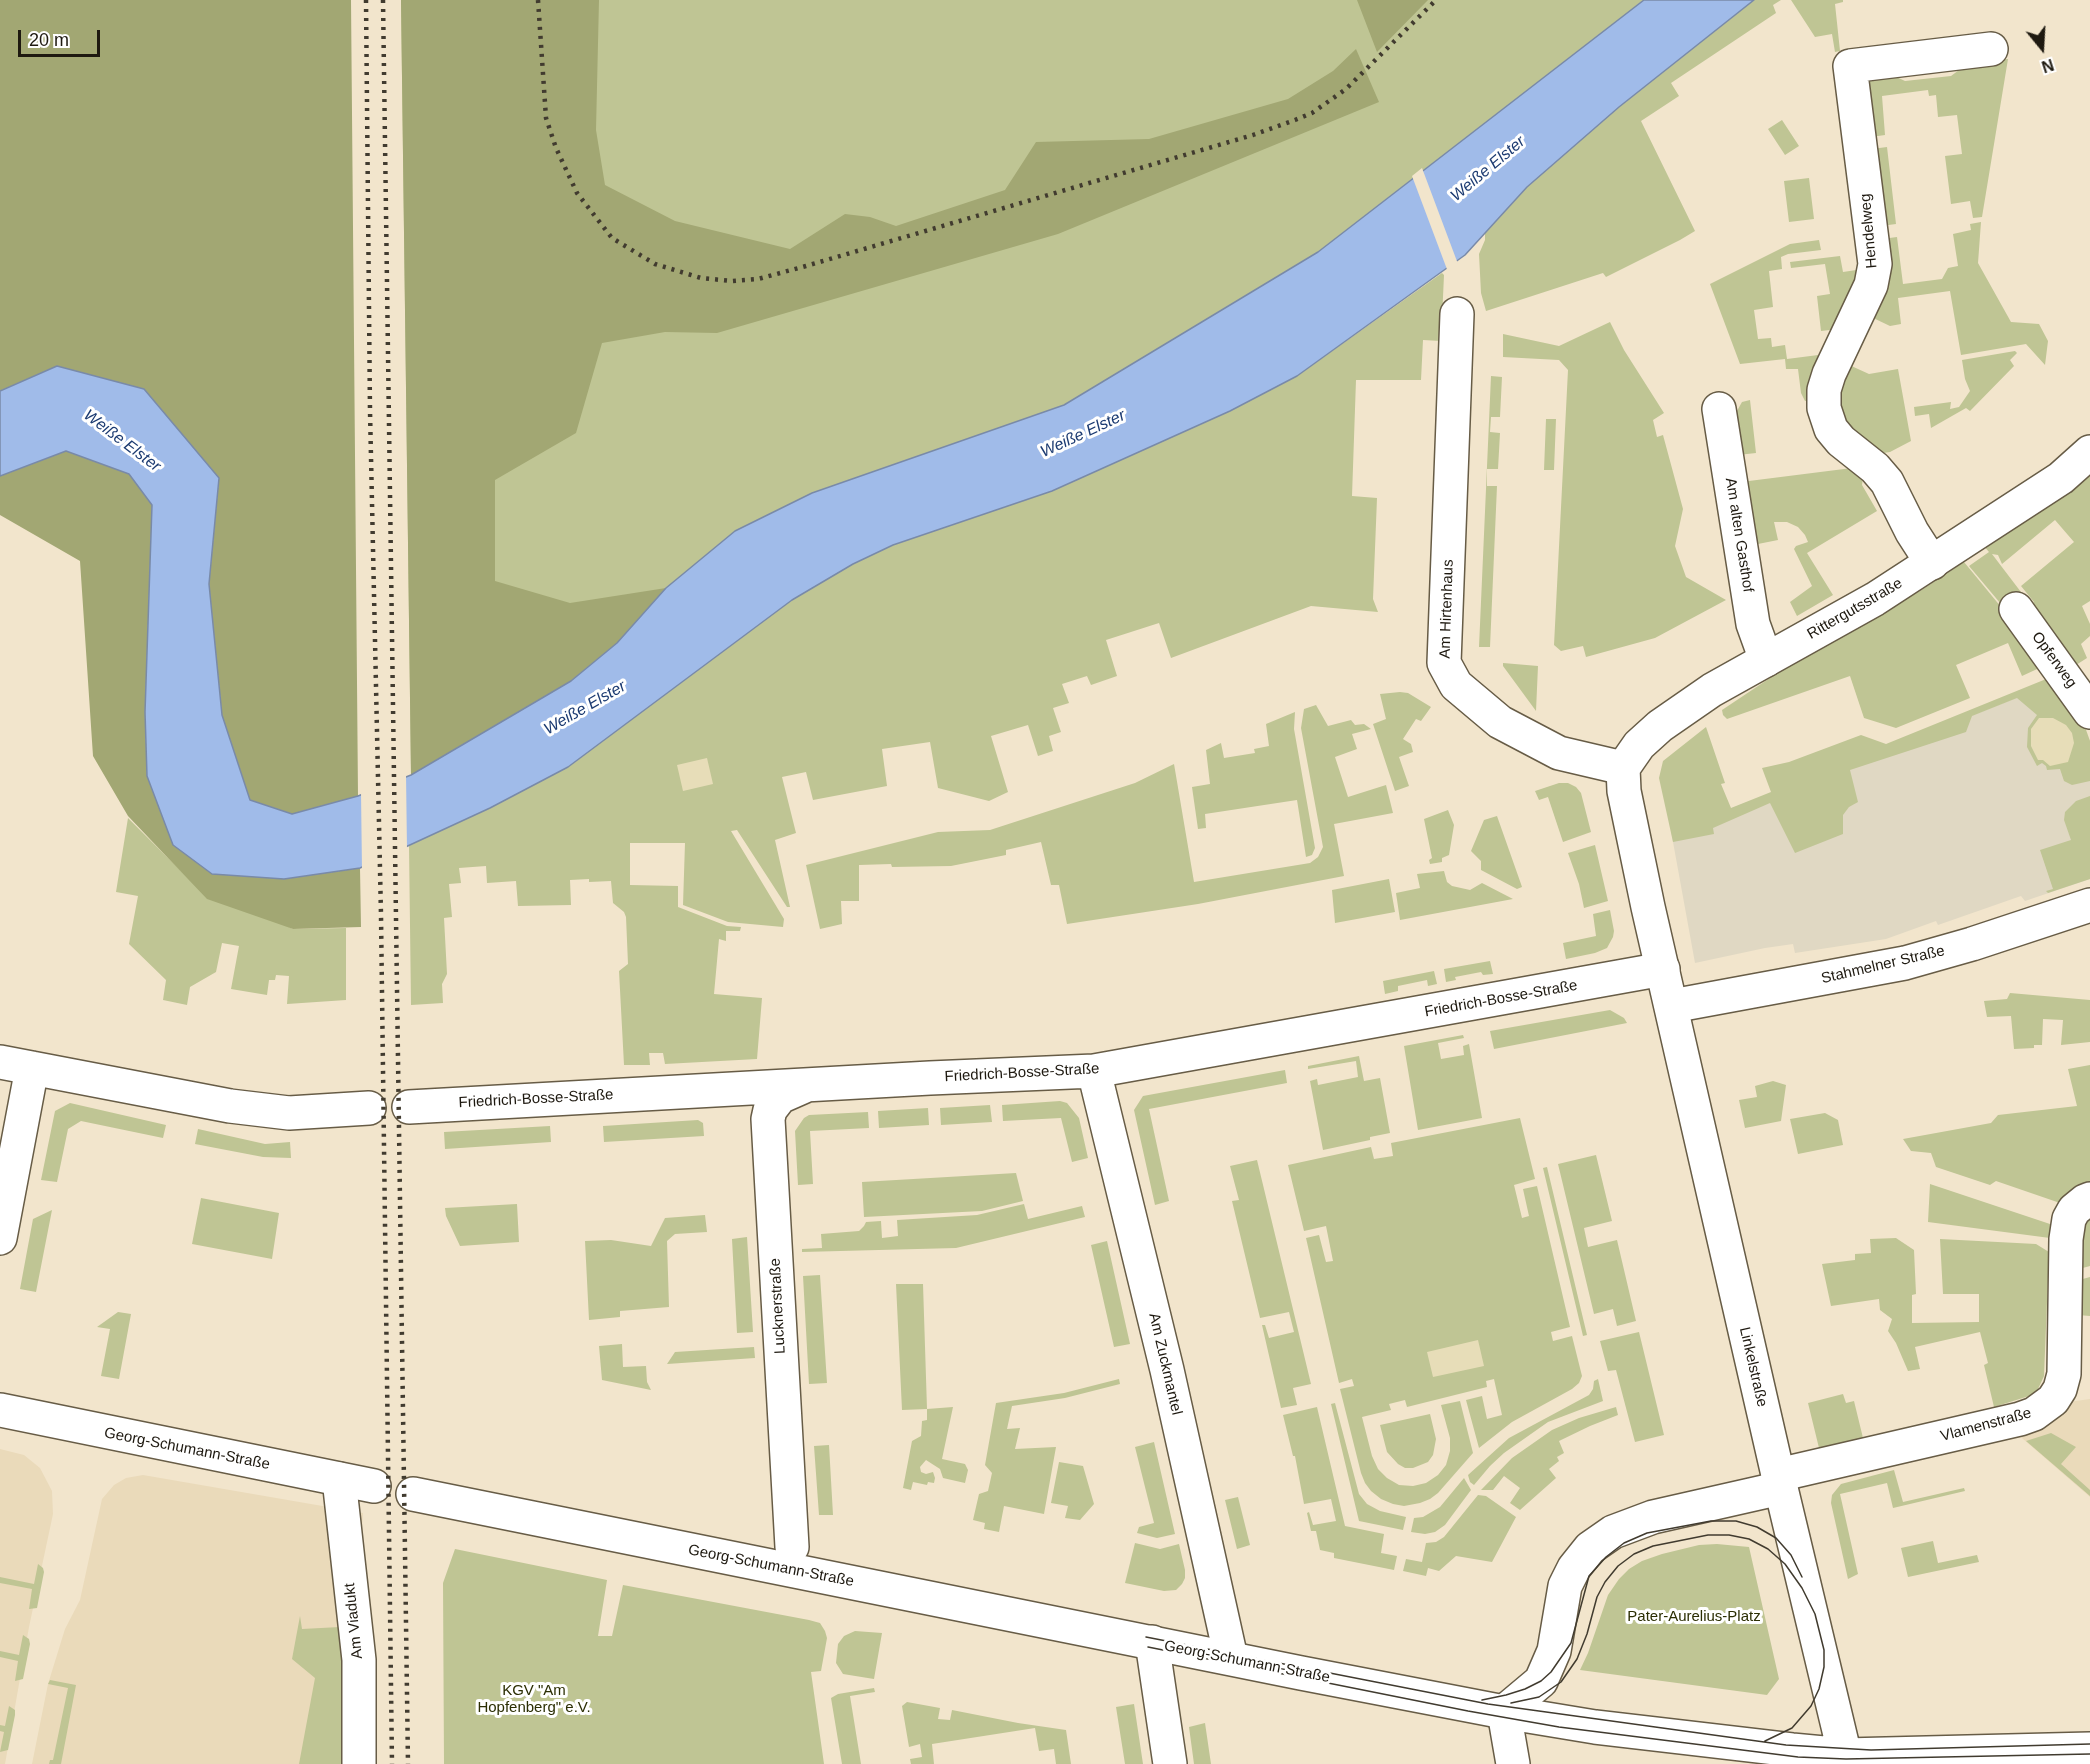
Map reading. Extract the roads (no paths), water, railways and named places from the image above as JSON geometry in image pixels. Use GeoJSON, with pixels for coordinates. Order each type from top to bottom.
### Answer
{"type":"FeatureCollection","features":[{"type":"Feature","properties":{"kind":"street","name":"Hendelweg"},"geometry":{"type":"LineString","coordinates":[[1932,563],[1912,532],[1887,482],[1875,468],[1844,444],[1831,429],[1824,408],[1826,382],[1871,285],[1875,264],[1851,66],[1991,49]]}},
{"type":"Feature","properties":{"kind":"street","name":"Am Hirtenhaus"},"geometry":{"type":"LineString","coordinates":[[1457,314],[1444,663],[1456,685],[1500,722],[1559,753],[1623,768]]}},
{"type":"Feature","properties":{"kind":"street","name":"Am alten Gasthof"},"geometry":{"type":"LineString","coordinates":[[1719,409],[1753,624],[1766,660]]}},
{"type":"Feature","properties":{"kind":"street","name":"Rittergutsstraße"},"geometry":{"type":"LineString","coordinates":[[1623,768],[1639,745],[1660,726],[1712,690],[1875,599],[2061,478],[2089,454]]}},
{"type":"Feature","properties":{"kind":"street","name":"Opferweg"},"geometry":{"type":"LineString","coordinates":[[2016,609],[2090,712]]}},
{"type":"Feature","properties":{"kind":"street"},"geometry":{"type":"LineString","coordinates":[[1623,768],[1627,803],[1663,969]]}},
{"type":"Feature","properties":{"kind":"street","name":"Stahmelner Straße"},"geometry":{"type":"LineString","coordinates":[[1672,1006],[1905,963],[1972,944],[2090,905]]}},
{"type":"Feature","properties":{"kind":"street","name":"Linkelstraße"},"geometry":{"type":"LineString","coordinates":[[1663,969],[1779,1482],[1846,1759]]}},
{"type":"Feature","properties":{"kind":"street","name":"Friedrich-Bosse-Straße"},"geometry":{"type":"LineString","coordinates":[[409,1107],[1094,1071],[1663,969]]}},
{"type":"Feature","properties":{"kind":"street"},"geometry":{"type":"LineString","coordinates":[[0,1062],[230,1107],[289,1113],[369,1108]]}},
{"type":"Feature","properties":{"kind":"street"},"geometry":{"type":"LineString","coordinates":[[0,1238],[32,1068]]}},
{"type":"Feature","properties":{"kind":"street","name":"Am Zuckmantel"},"geometry":{"type":"LineString","coordinates":[[1094,1071],[1167,1370],[1231,1659]]}},
{"type":"Feature","properties":{"kind":"street","name":"Lucknerstraße"},"geometry":{"type":"LineString","coordinates":[[792,1547],[768,1119],[770,1110],[780,1097],[807,1085]]}},
{"type":"Feature","properties":{"kind":"street","name":"Vlamenstraße"},"geometry":{"type":"LineString","coordinates":[[1779,1482],[2020,1419],[2034,1414],[2053,1400],[2060,1389],[2064,1374],[2066,1239],[2069,1219],[2074,1210],[2090,1199]]}},
{"type":"Feature","properties":{"kind":"street","name":"Georg-Schumann-Straße"},"geometry":{"type":"LineString","coordinates":[[0,1410],[374,1486]]}},
{"type":"Feature","properties":{"kind":"street","name":"Am Viadukt"},"geometry":{"type":"LineString","coordinates":[[339,1479],[359,1660],[359,1764]]}},
{"type":"Feature","properties":{"kind":"street"},"geometry":{"type":"LineString","coordinates":[[1512,1764],[1504,1712],[1541,1681],[1554,1651],[1565,1586],[1574,1568],[1590,1548],[1613,1532],[1653,1517],[1779,1482]]}},
{"type":"Feature","properties":{"kind":"street","name":"Georg-Schumann-Straße"},"geometry":{"type":"LineString","coordinates":[[413,1494],[1231,1659],[1504,1712],[1615,1730],[1792,1750],[1846,1759],[2090,1749]]}},
{"type":"Feature","properties":{"kind":"street"},"geometry":{"type":"LineString","coordinates":[[1152,1642],[1170,1764]]}},
{"type":"Feature","properties":{"kind":"water","name":"Weiße Elster"},"geometry":{"type":"Polygon","coordinates":[[[1644,0],[1754,0],[1619,107],[1527,187],[1465,255],[1297,376],[1230,411],[1052,491],[893,545],[853,564],[792,600],[568,767],[490,808],[360,868],[284,879],[212,874],[173,845],[147,776],[145,712],[152,505],[129,474],[66,451],[0,476],[0,391],[57,366],[144,389],[219,478],[209,584],[222,715],[250,800],[292,814],[358,796],[411,775],[571,681],[617,643],[666,588],[735,531],[812,493],[1064,405],[1318,252],[1644,0]]]}},
{"type":"Feature","properties":{"kind":"tram line"},"geometry":{"type":"LineString","coordinates":[[1482,1700],[1525,1689],[1541,1681],[1551,1672],[1571,1643],[1589,1576],[1606,1557],[1624,1543],[1647,1533],[1711,1521],[1736,1521],[1757,1527],[1776,1538],[1791,1555],[1802,1577]]}},
{"type":"Feature","properties":{"kind":"tram line"},"geometry":{"type":"LineString","coordinates":[[1511,1703],[1539,1697],[1561,1682],[1577,1659],[1587,1634],[1597,1597],[1618,1566],[1634,1554],[1653,1546],[1708,1535],[1729,1535],[1749,1539],[1768,1549],[1785,1564],[1802,1588],[1815,1614],[1824,1650],[1824,1667],[1819,1689],[1811,1706],[1792,1728],[1765,1741]]}},
{"type":"Feature","properties":{"kind":"tram line"},"geometry":{"type":"LineString","coordinates":[[1146,1637],[1488,1704],[1786,1745],[1871,1750],[2090,1744]]}},
{"type":"Feature","properties":{"kind":"tram line"},"geometry":{"type":"LineString","coordinates":[[1148,1647],[1559,1727],[1798,1757],[1846,1759],[2090,1754]]}},
{"type":"Feature","properties":{"kind":"railway"},"geometry":{"type":"LineString","coordinates":[[366,0],[370,411],[381,915],[392,1764]]}},
{"type":"Feature","properties":{"kind":"railway"},"geometry":{"type":"LineString","coordinates":[[383,0],[408,1764]]}},
{"type":"Feature","properties":{"kind":"railway"},"geometry":{"type":"LineString","coordinates":[[538,0],[546,118],[556,148],[577,193],[612,238],[655,264],[701,278],[732,281],[758,279],[806,266],[1253,135],[1295,120],[1312,113],[1346,89],[1436,0]]}},
{"type":"Feature","properties":{"kind":"park label","name":"Pater-Aurelius-Platz"},"geometry":{"type":"Point","coordinates":[1694,1617]}},
{"type":"Feature","properties":{"kind":"park label","name":"KGV \"Am Hopfenberg\" e.V."},"geometry":{"type":"Point","coordinates":[534,1700]}}]}
